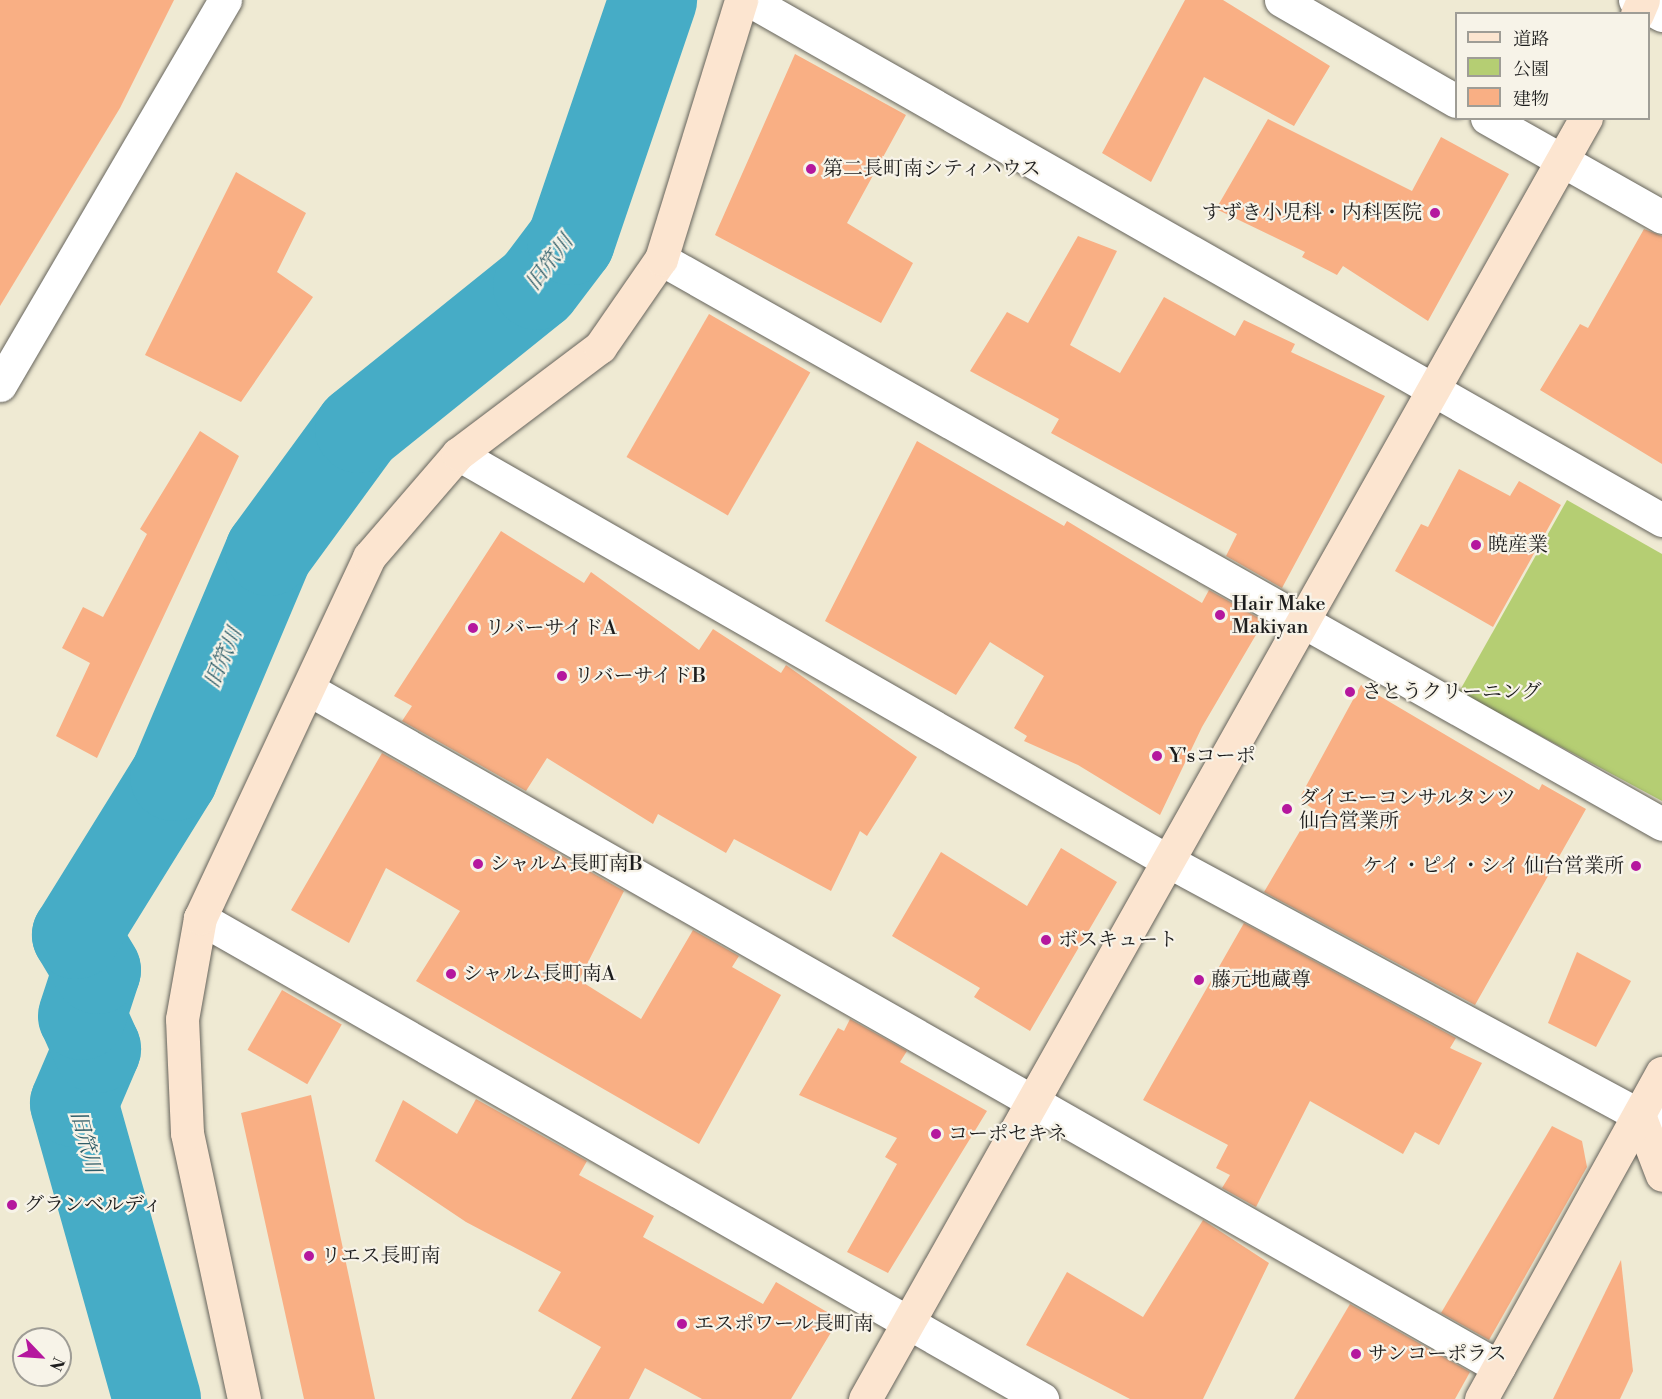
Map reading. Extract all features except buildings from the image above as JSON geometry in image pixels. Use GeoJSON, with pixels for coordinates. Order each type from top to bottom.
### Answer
{"type":"FeatureCollection","features":[{"type":"Feature","properties":{"kind":"street"},"geometry":{"type":"LineString","coordinates":[[0,385],[225,0]]}},
{"type":"Feature","properties":{"kind":"street"},"geometry":{"type":"LineString","coordinates":[[244,1399],[187,1133],[182,1019],[200,918],[310,690],[369,557],[458,454],[600,347],[661,259],[741,0]]}},
{"type":"Feature","properties":{"kind":"street"},"geometry":{"type":"LineString","coordinates":[[749,0],[1662,520]]}},
{"type":"Feature","properties":{"kind":"street"},"geometry":{"type":"LineString","coordinates":[[1281,0],[1455,100]]}},
{"type":"Feature","properties":{"kind":"street"},"geometry":{"type":"LineString","coordinates":[[1490,120],[1662,217]]}},
{"type":"Feature","properties":{"kind":"street"},"geometry":{"type":"LineString","coordinates":[[865,1399],[1167,861],[1305,624],[1564,163],[1585,120]]}},
{"type":"Feature","properties":{"kind":"street"},"geometry":{"type":"LineString","coordinates":[[661,259],[1662,824]]}},
{"type":"Feature","properties":{"kind":"street"},"geometry":{"type":"LineString","coordinates":[[458,454],[1167,861],[1650,1117]]}},
{"type":"Feature","properties":{"kind":"street"},"geometry":{"type":"LineString","coordinates":[[310,690],[1035,1098],[1499,1367]]}},
{"type":"Feature","properties":{"kind":"street"},"geometry":{"type":"LineString","coordinates":[[200,918],[1042,1399]]}},
{"type":"Feature","properties":{"kind":"street"},"geometry":{"type":"LineString","coordinates":[[1481,1399],[1650,1117],[1662,1073]]}},
{"type":"Feature","properties":{"kind":"street"},"geometry":{"type":"LineString","coordinates":[[1650,1117],[1662,1175]]}},
{"type":"Feature","properties":{"kind":"green space"},"geometry":{"type":"Polygon","coordinates":[[[1567,500],[1662,554],[1662,801],[1459,692],[1567,500]]]}},
{"type":"Feature","properties":{"kind":"waterway","name":"旧笊川"},"geometry":{"type":"LineString","coordinates":[[157,1399],[74,1103],[97,1049],[82,1016],[97,970],[76,935],[174,777],[269,552],[359,429],[537,286],[571,241],[653,0]]}},
{"type":"Feature","properties":{"kind":"place","name":"第二長町南シティハウス"},"geometry":{"type":"Point","coordinates":[811,169]}},
{"type":"Feature","properties":{"kind":"place","name":"すずき小児科・内科医院"},"geometry":{"type":"Point","coordinates":[1435,213]}},
{"type":"Feature","properties":{"kind":"place","name":"暁産業"},"geometry":{"type":"Point","coordinates":[1476,545]}},
{"type":"Feature","properties":{"kind":"place","name":"Hair Make Makiyan"},"geometry":{"type":"Point","coordinates":[1220,615]}},
{"type":"Feature","properties":{"kind":"place","name":"リバーサイドA"},"geometry":{"type":"Point","coordinates":[473,628]}},
{"type":"Feature","properties":{"kind":"place","name":"リバーサイドB"},"geometry":{"type":"Point","coordinates":[562,676]}},
{"type":"Feature","properties":{"kind":"place","name":"さとうクリーニング"},"geometry":{"type":"Point","coordinates":[1350,692]}},
{"type":"Feature","properties":{"kind":"place","name":"Y'sコーポ"},"geometry":{"type":"Point","coordinates":[1157,756]}},
{"type":"Feature","properties":{"kind":"place","name":"ダイエーコンサルタンツ 仙台営業所"},"geometry":{"type":"Point","coordinates":[1287,809]}},
{"type":"Feature","properties":{"kind":"place","name":"シャルム長町南B"},"geometry":{"type":"Point","coordinates":[478,864]}},
{"type":"Feature","properties":{"kind":"place","name":"ケイ・ピイ・シイ 仙台営業所"},"geometry":{"type":"Point","coordinates":[1636,866]}},
{"type":"Feature","properties":{"kind":"place","name":"ボスキュート"},"geometry":{"type":"Point","coordinates":[1046,940]}},
{"type":"Feature","properties":{"kind":"place","name":"シャルム長町南A"},"geometry":{"type":"Point","coordinates":[451,974]}},
{"type":"Feature","properties":{"kind":"place","name":"藤元地蔵尊"},"geometry":{"type":"Point","coordinates":[1199,980]}},
{"type":"Feature","properties":{"kind":"place","name":"コーポセキネ"},"geometry":{"type":"Point","coordinates":[936,1134]}},
{"type":"Feature","properties":{"kind":"place","name":"グランベルディ"},"geometry":{"type":"Point","coordinates":[12,1205]}},
{"type":"Feature","properties":{"kind":"place","name":"リエス長町南"},"geometry":{"type":"Point","coordinates":[309,1256]}},
{"type":"Feature","properties":{"kind":"place","name":"エスポワール長町南"},"geometry":{"type":"Point","coordinates":[682,1324]}},
{"type":"Feature","properties":{"kind":"place","name":"サンコーポラス"},"geometry":{"type":"Point","coordinates":[1356,1354]}}]}
